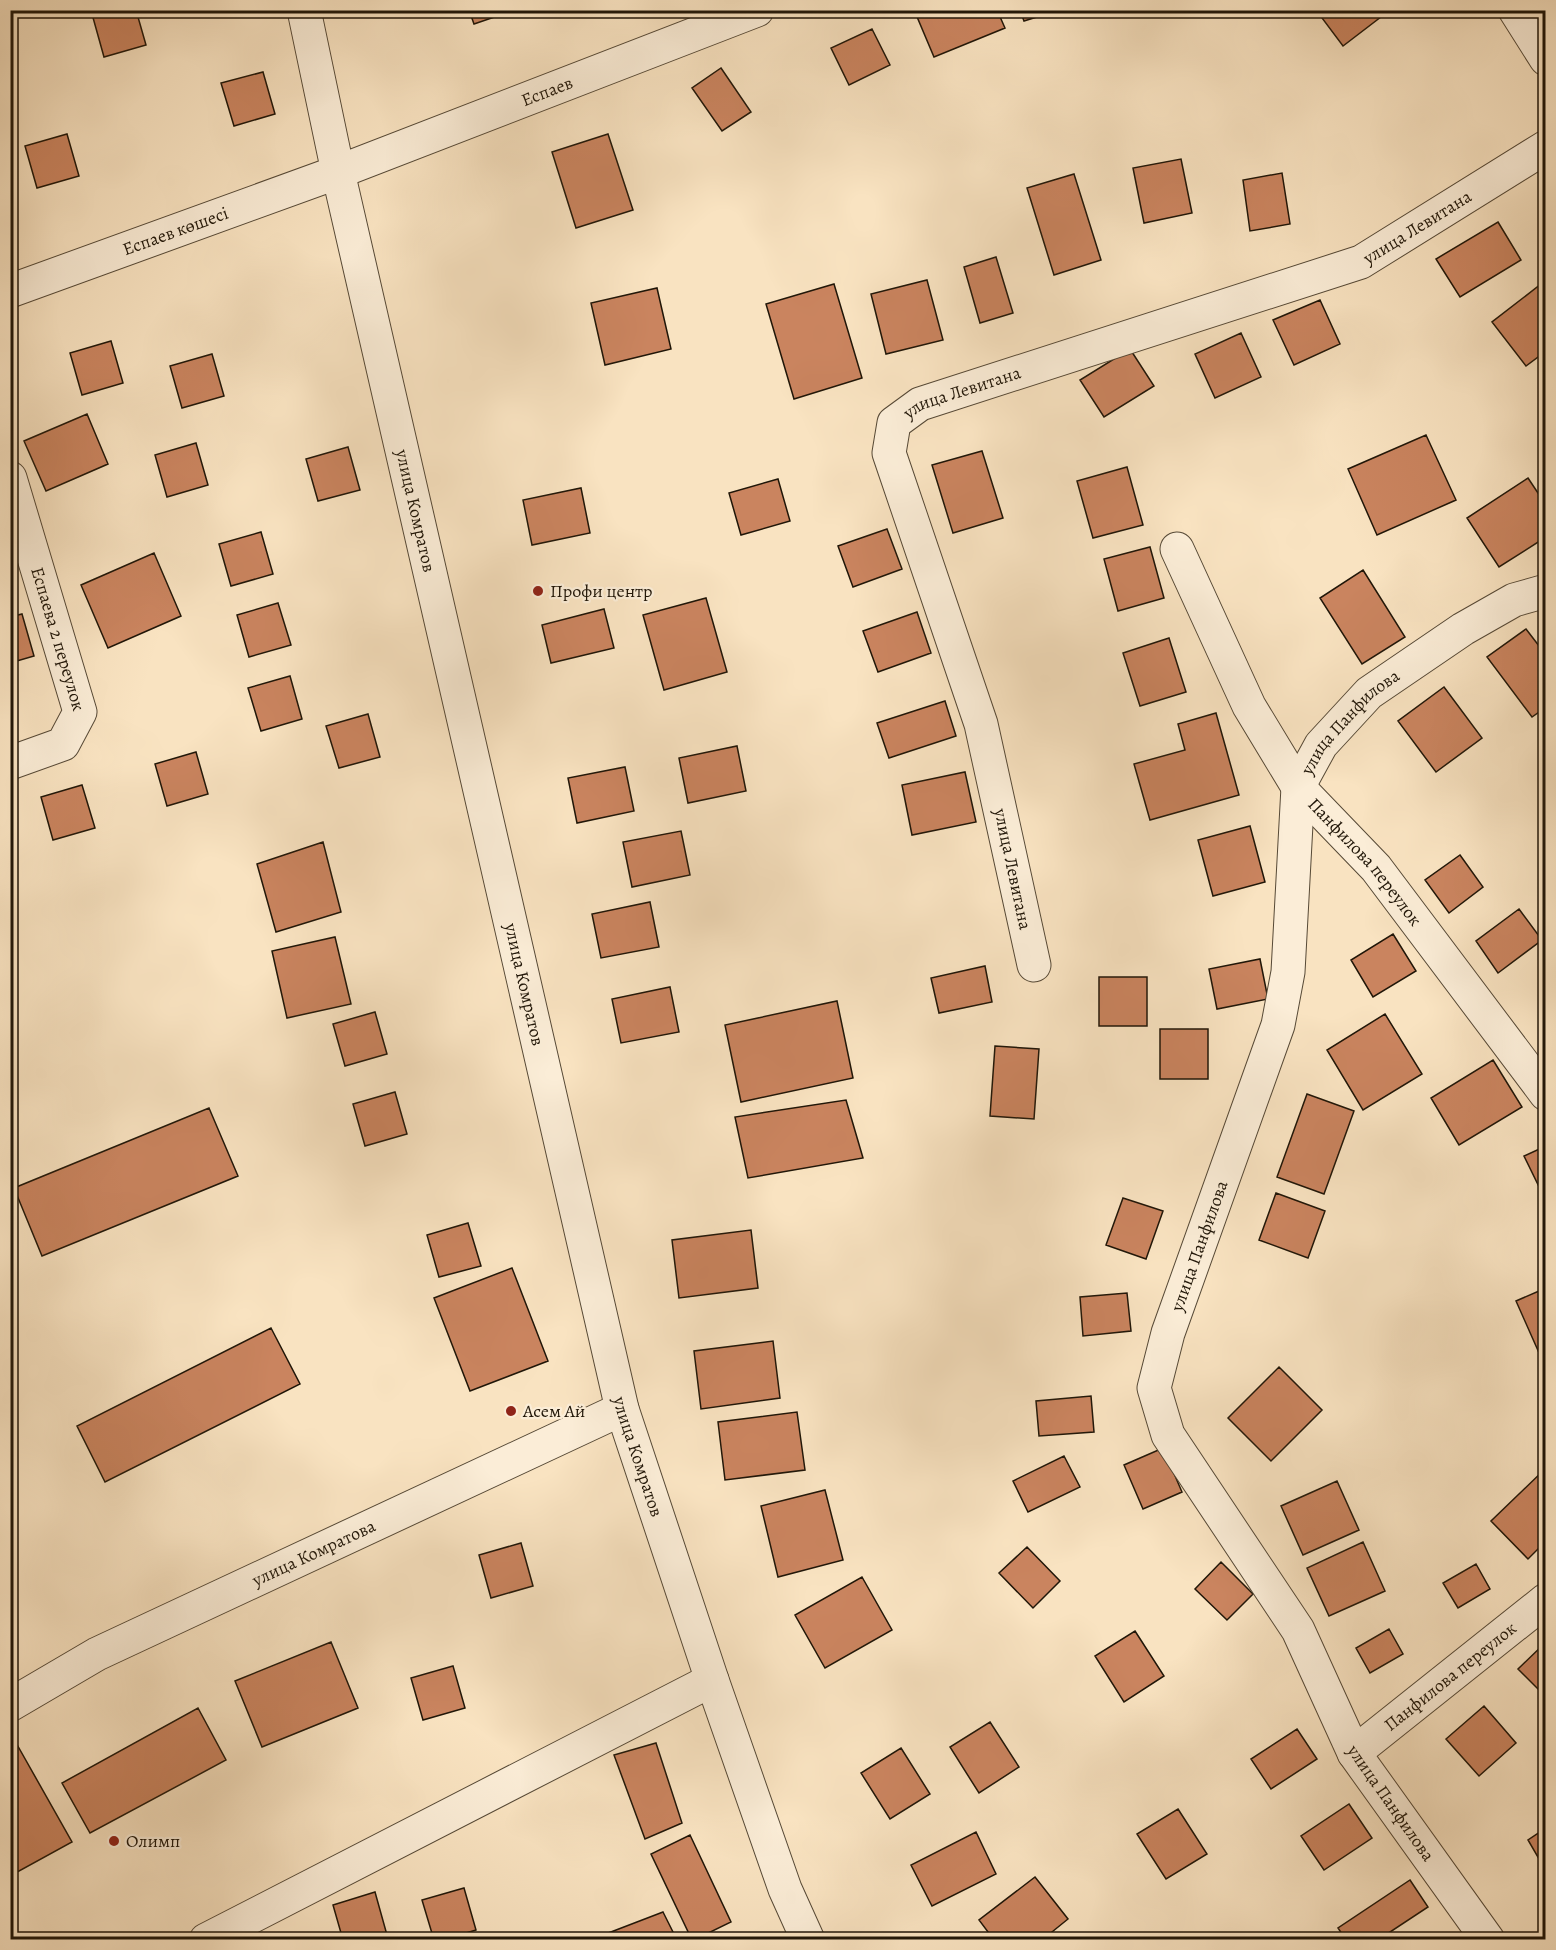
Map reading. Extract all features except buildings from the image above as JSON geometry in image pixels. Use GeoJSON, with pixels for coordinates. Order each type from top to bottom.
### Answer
{"type":"FeatureCollection","features":[{"type":"Feature","properties":{"kind":"street","name":"улица Комратов"},"geometry":{"type":"LineString","coordinates":[[304,10],[338,172],[622,1409],[712,1680],[785,1889],[808,1940]]}},
{"type":"Feature","properties":{"kind":"street","name":"Еспаев"},"geometry":{"type":"LineString","coordinates":[[338,172],[757,10]]}},
{"type":"Feature","properties":{"kind":"street"},"geometry":{"type":"LineString","coordinates":[[1515,10],[1545,59]]}},
{"type":"Feature","properties":{"kind":"street","name":"улица Левитана"},"geometry":{"type":"LineString","coordinates":[[1034,965],[981,724],[889,453],[894,423],[920,404],[1361,262],[1545,147]]}},
{"type":"Feature","properties":{"kind":"street","name":"Еспаев көшесі"},"geometry":{"type":"LineString","coordinates":[[10,291],[338,172]]}},
{"type":"Feature","properties":{"kind":"street","name":"Еспаева 2 переулок"},"geometry":{"type":"LineString","coordinates":[[10,478],[80,712],[63,744],[10,763]]}},
{"type":"Feature","properties":{"kind":"street","name":"Панфилова переулок"},"geometry":{"type":"LineString","coordinates":[[1177,549],[1249,706],[1298,787],[1376,868],[1545,1094]]}},
{"type":"Feature","properties":{"kind":"street","name":"улица Панфилова"},"geometry":{"type":"LineString","coordinates":[[1488,1940],[1354,1753],[1298,1630],[1168,1435],[1154,1388],[1168,1333],[1278,1025],[1288,972],[1298,787],[1321,745],[1370,693],[1463,629],[1514,600],[1545,591]]}},
{"type":"Feature","properties":{"kind":"street","name":"улица Комратова"},"geometry":{"type":"LineString","coordinates":[[10,1705],[97,1654],[622,1409]]}},
{"type":"Feature","properties":{"kind":"street","name":"Панфилова переулок"},"geometry":{"type":"LineString","coordinates":[[1354,1753],[1545,1600]]}},
{"type":"Feature","properties":{"kind":"street"},"geometry":{"type":"LineString","coordinates":[[206,1940],[712,1680]]}},
{"type":"Feature","properties":{"kind":"place","name":"Профи центр"},"geometry":{"type":"Point","coordinates":[538,591]}},
{"type":"Feature","properties":{"kind":"place","name":"Асем Ай"},"geometry":{"type":"Point","coordinates":[511,1411]}},
{"type":"Feature","properties":{"kind":"place","name":"Олимп"},"geometry":{"type":"Point","coordinates":[114,1841]}}]}
